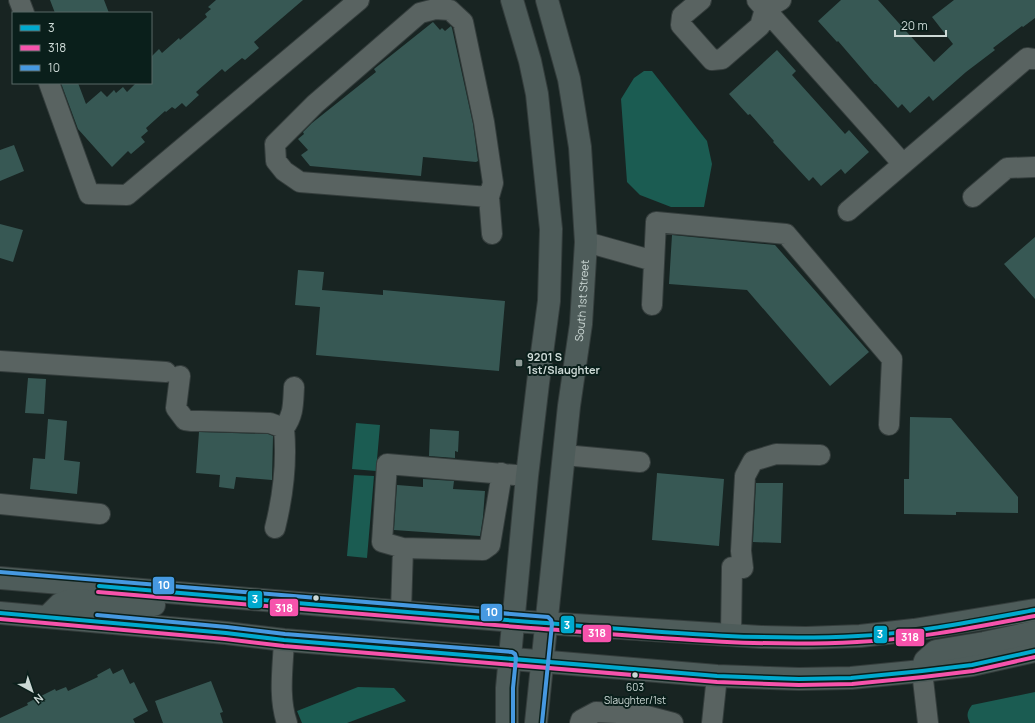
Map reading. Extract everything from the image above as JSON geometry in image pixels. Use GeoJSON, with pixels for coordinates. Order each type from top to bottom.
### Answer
{"type":"FeatureCollection","features":[{"type":"Feature","properties":{"kind":"main road"},"geometry":{"type":"LineString","coordinates":[[507,723],[507,688],[527,476],[538,378],[549,301],[551,229],[537,94],[530,61],[512,0]]}},
{"type":"Feature","properties":{"kind":"main road","name":"South 1st Street"},"geometry":{"type":"LineString","coordinates":[[536,723],[541,661],[569,406],[581,324],[586,242],[580,147],[569,79],[547,0]]}},
{"type":"Feature","properties":{"kind":"main road"},"geometry":{"type":"LineString","coordinates":[[551,229],[586,242]]}},
{"type":"Feature","properties":{"kind":"main road"},"geometry":{"type":"LineString","coordinates":[[0,578],[513,621],[731,635],[806,638],[860,636],[914,630],[1035,610]]}},
{"type":"Feature","properties":{"kind":"main road"},"geometry":{"type":"LineString","coordinates":[[47,617],[60,604],[71,600],[218,610],[225,607],[228,597]]}},
{"type":"Feature","properties":{"kind":"main road"},"geometry":{"type":"LineString","coordinates":[[0,613],[226,633],[284,640],[717,676],[799,679],[851,678],[972,665],[1035,651]]}},
{"type":"Feature","properties":{"kind":"main road"},"geometry":{"type":"LineString","coordinates":[[914,630],[922,671]]}},
{"type":"Feature","properties":{"kind":"main road"},"geometry":{"type":"LineString","coordinates":[[922,671],[925,661],[936,652],[1035,632]]}},
{"type":"Feature","properties":{"kind":"lane"},"geometry":{"type":"LineString","coordinates":[[19,0],[24,12]]}},
{"type":"Feature","properties":{"kind":"lane"},"geometry":{"type":"LineString","coordinates":[[49,84],[89,194],[127,195],[359,0]]}},
{"type":"Feature","properties":{"kind":"lane"},"geometry":{"type":"LineString","coordinates":[[700,0],[682,16],[681,26],[712,60],[722,59],[760,26],[768,3]]}},
{"type":"Feature","properties":{"kind":"lane"},"geometry":{"type":"LineString","coordinates":[[768,3],[903,164]]}},
{"type":"Feature","properties":{"kind":"lane"},"geometry":{"type":"LineString","coordinates":[[489,197],[300,182],[284,171],[276,161],[275,144],[315,104],[420,13],[435,9],[450,10],[463,22],[484,122],[493,183],[489,197],[492,234]]}},
{"type":"Feature","properties":{"kind":"lane"},"geometry":{"type":"LineString","coordinates":[[848,211],[1027,58],[1035,59]]}},
{"type":"Feature","properties":{"kind":"lane"},"geometry":{"type":"LineString","coordinates":[[973,197],[1007,168],[1035,167]]}},
{"type":"Feature","properties":{"kind":"lane"},"geometry":{"type":"LineString","coordinates":[[652,305],[656,222],[786,234],[892,359],[889,425]]}},
{"type":"Feature","properties":{"kind":"lane"},"geometry":{"type":"LineString","coordinates":[[586,242],[654,262]]}},
{"type":"Feature","properties":{"kind":"lane"},"geometry":{"type":"LineString","coordinates":[[0,361],[173,374],[176,408],[185,420],[270,424],[284,428]]}},
{"type":"Feature","properties":{"kind":"lane"},"geometry":{"type":"LineString","coordinates":[[275,528],[280,507],[286,448],[284,428],[290,420],[294,387]]}},
{"type":"Feature","properties":{"kind":"lane"},"geometry":{"type":"LineString","coordinates":[[731,635],[741,551],[745,476],[753,461],[776,454],[820,454]]}},
{"type":"Feature","properties":{"kind":"lane"},"geometry":{"type":"LineString","coordinates":[[564,455],[640,462]]}},
{"type":"Feature","properties":{"kind":"lane"},"geometry":{"type":"LineString","coordinates":[[502,473],[490,545],[483,550],[403,548],[382,542],[388,464],[502,473],[527,476]]}},
{"type":"Feature","properties":{"kind":"lane"},"geometry":{"type":"LineString","coordinates":[[0,504],[100,514]]}},
{"type":"Feature","properties":{"kind":"lane"},"geometry":{"type":"LineString","coordinates":[[401,611],[403,548]]}},
{"type":"Feature","properties":{"kind":"lane"},"geometry":{"type":"LineString","coordinates":[[284,640],[282,699],[287,723]]}},
{"type":"Feature","properties":{"kind":"lane"},"geometry":{"type":"LineString","coordinates":[[922,671],[927,723]]}},
{"type":"Feature","properties":{"kind":"lane"},"geometry":{"type":"LineString","coordinates":[[710,723],[717,676]]}},
{"type":"Feature","properties":{"kind":"lane"},"geometry":{"type":"LineString","coordinates":[[580,723],[581,720],[596,712],[639,714],[673,723]]}},
{"type":"Feature","properties":{"kind":"shaded area"},"geometry":{"type":"Polygon","coordinates":[[[644,71],[652,71],[707,141],[712,164],[704,207],[671,207],[640,195],[627,182],[621,99],[634,78],[644,71]]]}},
{"type":"Feature","properties":{"kind":"shaded area"},"geometry":{"type":"Polygon","coordinates":[[[356,423],[380,425],[376,471],[352,469],[356,423]]]}},
{"type":"Feature","properties":{"kind":"shaded area"},"geometry":{"type":"Polygon","coordinates":[[[354,475],[374,476],[367,558],[347,556],[354,475]]]}},
{"type":"Feature","properties":{"kind":"shaded area"},"geometry":{"type":"Polygon","coordinates":[[[358,687],[394,688],[406,701],[347,723],[302,723],[297,711],[358,687]]]}},
{"type":"Feature","properties":{"kind":"shaded area"},"geometry":{"type":"Polygon","coordinates":[[[1035,692],[1035,723],[970,723],[968,714],[972,705],[1035,692]]]}},
{"type":"Feature","properties":{"kind":"building"},"geometry":{"type":"Polygon","coordinates":[[[50,0],[104,0],[109,12],[55,12],[50,0]]]}},
{"type":"Feature","properties":{"kind":"building"},"geometry":{"type":"Polygon","coordinates":[[[216,0],[303,0],[254,42],[259,48],[245,60],[242,58],[225,72],[222,69],[196,92],[199,95],[186,107],[182,103],[175,109],[172,107],[166,112],[165,111],[146,128],[148,131],[141,137],[145,142],[131,154],[128,151],[112,167],[78,129],[61,84],[78,84],[86,104],[101,91],[107,97],[114,90],[116,93],[123,87],[127,92],[135,84],[152,84],[152,56],[159,49],[162,53],[207,17],[205,14],[211,9],[208,7],[216,0]]]}},
{"type":"Feature","properties":{"kind":"building"},"geometry":{"type":"Polygon","coordinates":[[[841,0],[878,0],[934,62],[953,44],[932,17],[954,0],[1035,0],[1035,18],[993,48],[995,50],[966,72],[933,101],[929,96],[910,113],[902,104],[898,108],[818,21],[841,0]]]}},
{"type":"Feature","properties":{"kind":"building"},"geometry":{"type":"Polygon","coordinates":[[[433,22],[440,30],[442,28],[445,31],[451,26],[452,28],[473,124],[478,161],[423,157],[421,176],[310,166],[301,155],[308,150],[298,139],[304,134],[303,132],[312,123],[376,72],[374,69],[433,22]]]}},
{"type":"Feature","properties":{"kind":"building"},"geometry":{"type":"Polygon","coordinates":[[[777,50],[796,71],[792,75],[845,134],[849,130],[869,152],[845,174],[841,169],[821,186],[813,177],[809,181],[773,142],[774,141],[750,114],[748,115],[729,94],[777,50]]]}},
{"type":"Feature","properties":{"kind":"building"},"geometry":{"type":"Polygon","coordinates":[[[14,145],[24,171],[0,181],[0,150],[14,145]]]}},
{"type":"Feature","properties":{"kind":"building"},"geometry":{"type":"Polygon","coordinates":[[[0,224],[23,230],[13,262],[0,258],[0,224]]]}},
{"type":"Feature","properties":{"kind":"building"},"geometry":{"type":"Polygon","coordinates":[[[672,235],[775,245],[869,352],[830,386],[747,290],[669,284],[672,235]]]}},
{"type":"Feature","properties":{"kind":"building"},"geometry":{"type":"Polygon","coordinates":[[[1035,237],[1035,299],[1004,264],[1035,237]]]}},
{"type":"Feature","properties":{"kind":"building"},"geometry":{"type":"Polygon","coordinates":[[[298,270],[324,272],[322,290],[383,295],[383,290],[505,301],[499,371],[316,355],[320,307],[295,305],[298,270]]]}},
{"type":"Feature","properties":{"kind":"building"},"geometry":{"type":"Polygon","coordinates":[[[28,378],[46,379],[44,414],[25,413],[28,378]]]}},
{"type":"Feature","properties":{"kind":"building"},"geometry":{"type":"Polygon","coordinates":[[[910,417],[951,418],[1018,497],[1018,513],[956,512],[956,515],[904,514],[904,479],[909,479],[910,417]]]}},
{"type":"Feature","properties":{"kind":"building"},"geometry":{"type":"Polygon","coordinates":[[[48,419],[67,421],[64,460],[80,462],[77,494],[30,489],[33,458],[45,459],[48,419]]]}},
{"type":"Feature","properties":{"kind":"building"},"geometry":{"type":"Polygon","coordinates":[[[430,429],[459,431],[458,452],[455,451],[455,458],[429,456],[430,429]]]}},
{"type":"Feature","properties":{"kind":"building"},"geometry":{"type":"Polygon","coordinates":[[[199,432],[268,434],[273,436],[272,480],[236,477],[234,489],[219,487],[220,475],[196,473],[199,432]]]}},
{"type":"Feature","properties":{"kind":"building"},"geometry":{"type":"Polygon","coordinates":[[[657,473],[724,479],[719,546],[652,540],[657,473]]]}},
{"type":"Feature","properties":{"kind":"building"},"geometry":{"type":"Polygon","coordinates":[[[423,479],[454,481],[453,489],[485,491],[480,536],[394,530],[397,485],[423,487],[423,479]]]}},
{"type":"Feature","properties":{"kind":"building"},"geometry":{"type":"Polygon","coordinates":[[[756,483],[783,483],[781,543],[753,542],[756,483]]]}},
{"type":"Feature","properties":{"kind":"building"},"geometry":{"type":"Polygon","coordinates":[[[110,668],[113,674],[123,669],[130,684],[134,682],[148,711],[133,719],[135,723],[0,723],[0,718],[28,705],[27,703],[55,689],[56,691],[66,687],[68,691],[98,677],[97,675],[110,668]]]}},
{"type":"Feature","properties":{"kind":"building"},"geometry":{"type":"Polygon","coordinates":[[[211,681],[223,712],[220,713],[223,723],[163,723],[155,701],[211,681]]]}},
{"type":"Feature","properties":{"kind":"transit line","name":"10"},"geometry":{"type":"LineString","coordinates":[[0,572],[548,617],[552,624],[542,723]]}},
{"type":"Feature","properties":{"kind":"transit line","name":"3"},"geometry":{"type":"LineString","coordinates":[[99,586],[413,613],[730,636],[858,636],[946,626],[1035,610]]}},
{"type":"Feature","properties":{"kind":"transit line","name":"318"},"geometry":{"type":"LineString","coordinates":[[98,592],[413,619],[730,642],[857,642],[946,632],[1035,616]]}},
{"type":"Feature","properties":{"kind":"transit line","name":"3"},"geometry":{"type":"LineString","coordinates":[[0,613],[226,633],[284,640],[717,676],[799,679],[851,678],[972,665],[1035,651]]}},
{"type":"Feature","properties":{"kind":"transit line","name":"10"},"geometry":{"type":"LineString","coordinates":[[97,615],[285,634],[512,652],[515,654],[516,658],[513,688],[513,723]]}},
{"type":"Feature","properties":{"kind":"transit line","name":"318"},"geometry":{"type":"LineString","coordinates":[[0,619],[225,639],[284,646],[717,682],[799,685],[852,684],[973,671],[1035,657]]}},
{"type":"Feature","properties":{"kind":"place","name":"9201 S 1st/Slaughter"},"geometry":{"type":"Point","coordinates":[519,363]}},
{"type":"Feature","properties":{"kind":"place","name":"603 Slaughter/1st"},"geometry":{"type":"Point","coordinates":[635,675]}}]}
